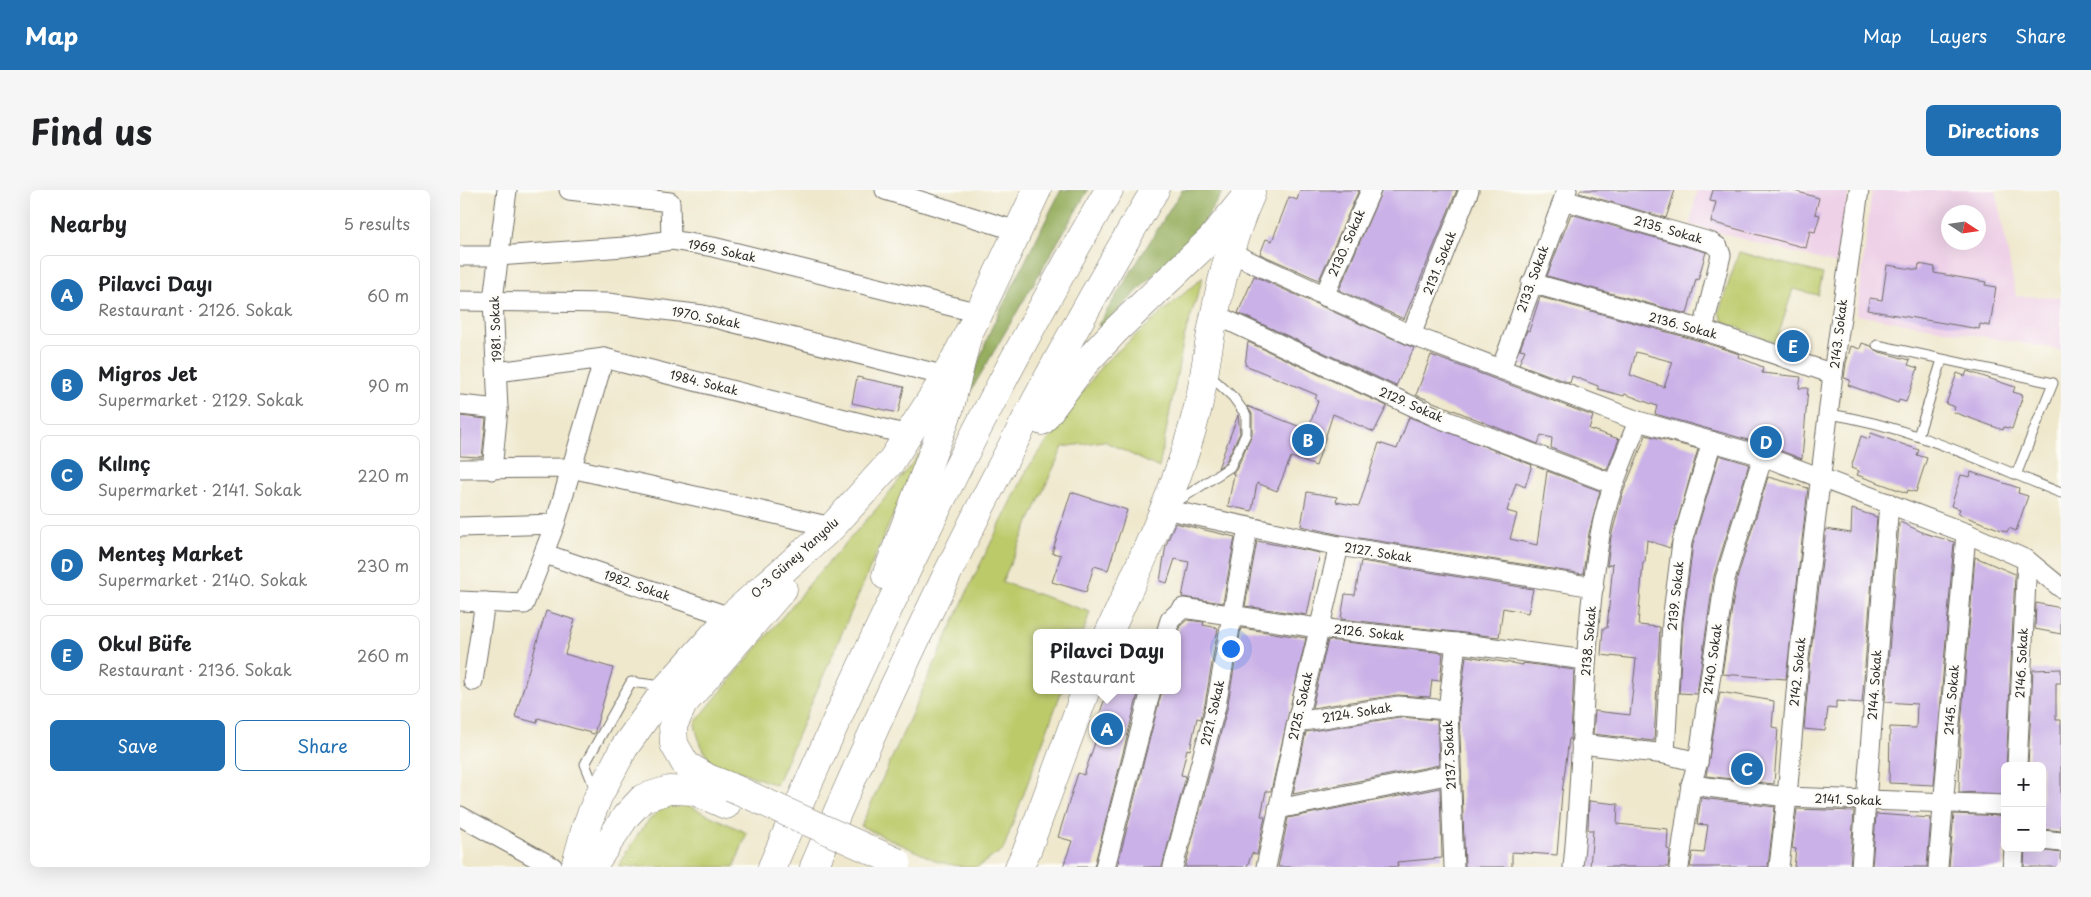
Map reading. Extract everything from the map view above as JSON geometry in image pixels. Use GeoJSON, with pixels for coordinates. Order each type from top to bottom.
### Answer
{"type":"FeatureCollection","features":[{"type":"Feature","properties":{"kind":"main road","name":"O-3 Güney Yanyolu"},"geometry":{"type":"LineString","coordinates":[[575,867],[586,827],[598,797],[624,748],[668,686],[730,617],[832,528],[890,462],[946,376],[974,324],[1037,190]]}},
{"type":"Feature","properties":{"kind":"main road"},"geometry":{"type":"LineString","coordinates":[[772,867],[857,674],[973,436],[1064,267],[1109,190]]}},
{"type":"Feature","properties":{"kind":"main road"},"geometry":{"type":"LineString","coordinates":[[814,867],[864,753],[990,487],[1072,333],[1155,190]]}},
{"type":"Feature","properties":{"kind":"main road"},"geometry":{"type":"LineString","coordinates":[[990,487],[1036,431],[1055,401],[1085,363],[1115,331],[1212,238],[1252,190]]}},
{"type":"Feature","properties":{"kind":"main road"},"geometry":{"type":"LineString","coordinates":[[1111,629],[1164,510],[1198,407],[1214,314],[1229,252],[1252,190]]}},
{"type":"Feature","properties":{"kind":"main road"},"geometry":{"type":"LineString","coordinates":[[857,674],[896,548],[950,407],[974,324]]}},
{"type":"Feature","properties":{"kind":"main road"},"geometry":{"type":"LineString","coordinates":[[832,528],[814,554],[683,704],[673,726],[674,744],[686,765],[708,778],[729,796],[865,867]]}},
{"type":"Feature","properties":{"kind":"main road"},"geometry":{"type":"LineString","coordinates":[[1002,867],[1024,858],[1085,694]]}},
{"type":"Feature","properties":{"kind":"main road"},"geometry":{"type":"LineString","coordinates":[[592,867],[626,816],[643,798],[669,790],[729,796],[902,864]]}},
{"type":"Feature","properties":{"kind":"street","name":"1981. Sokak"},"geometry":{"type":"LineString","coordinates":[[492,470],[498,409],[493,300],[507,190]]}},
{"type":"Feature","properties":{"kind":"street"},"geometry":{"type":"LineString","coordinates":[[569,190],[670,202],[671,240]]}},
{"type":"Feature","properties":{"kind":"street"},"geometry":{"type":"LineString","coordinates":[[885,190],[1017,231]]}},
{"type":"Feature","properties":{"kind":"street","name":"2130. Sokak"},"geometry":{"type":"LineString","coordinates":[[1324,296],[1370,190]]}},
{"type":"Feature","properties":{"kind":"street","name":"2131. Sokak"},"geometry":{"type":"LineString","coordinates":[[1411,335],[1469,190]]}},
{"type":"Feature","properties":{"kind":"street","name":"2143. Sokak"},"geometry":{"type":"LineString","coordinates":[[1822,478],[1833,374],[1859,190]]}},
{"type":"Feature","properties":{"kind":"street","name":"2133. Sokak"},"geometry":{"type":"LineString","coordinates":[[1501,369],[1531,283],[1565,195]]}},
{"type":"Feature","properties":{"kind":"street","name":"2135. Sokak"},"geometry":{"type":"LineString","coordinates":[[1565,195],[1710,242],[1718,247],[1721,255],[1702,330]]}},
{"type":"Feature","properties":{"kind":"street","name":"1969. Sokak"},"geometry":{"type":"LineString","coordinates":[[460,256],[498,256],[624,247],[671,240],[713,247],[974,324]]}},
{"type":"Feature","properties":{"kind":"street"},"geometry":{"type":"LineString","coordinates":[[1229,252],[1411,335],[1638,421],[1763,456],[1966,533],[2027,560],[2061,588]]}},
{"type":"Feature","properties":{"kind":"street","name":"2136. Sokak"},"geometry":{"type":"LineString","coordinates":[[1531,283],[1702,330],[1833,374]]}},
{"type":"Feature","properties":{"kind":"street","name":"1970. Sokak"},"geometry":{"type":"LineString","coordinates":[[460,301],[608,303],[703,315],[946,376]]}},
{"type":"Feature","properties":{"kind":"street","name":"2129. Sokak"},"geometry":{"type":"LineString","coordinates":[[1214,314],[1434,416],[1613,484]]}},
{"type":"Feature","properties":{"kind":"street"},"geometry":{"type":"LineString","coordinates":[[460,601],[524,604],[545,554],[604,358]]}},
{"type":"Feature","properties":{"kind":"street","name":"1984. Sokak"},"geometry":{"type":"LineString","coordinates":[[497,372],[604,358],[908,435]]}},
{"type":"Feature","properties":{"kind":"street"},"geometry":{"type":"LineString","coordinates":[[460,405],[498,409]]}},
{"type":"Feature","properties":{"kind":"street","name":"2138. Sokak"},"geometry":{"type":"LineString","coordinates":[[1573,867],[1586,660],[1601,534],[1613,484],[1638,421]]}},
{"type":"Feature","properties":{"kind":"street","name":"2139. Sokak"},"geometry":{"type":"LineString","coordinates":[[1665,754],[1672,621],[1682,542],[1712,441]]}},
{"type":"Feature","properties":{"kind":"street","name":"2140. Sokak"},"geometry":{"type":"LineString","coordinates":[[1679,867],[1692,785],[1698,762],[1725,579],[1763,456]]}},
{"type":"Feature","properties":{"kind":"street"},"geometry":{"type":"LineString","coordinates":[[460,468],[492,470],[571,468],[832,528]]}},
{"type":"Feature","properties":{"kind":"street","name":"2142. Sokak"},"geometry":{"type":"LineString","coordinates":[[1779,867],[1788,798],[1799,658],[1822,478]]}},
{"type":"Feature","properties":{"kind":"street","name":"2144. Sokak"},"geometry":{"type":"LineString","coordinates":[[1860,867],[1889,503]]}},
{"type":"Feature","properties":{"kind":"street","name":"2127. Sokak"},"geometry":{"type":"LineString","coordinates":[[1164,510],[1339,546],[1594,587]]}},
{"type":"Feature","properties":{"kind":"street"},"geometry":{"type":"LineString","coordinates":[[460,527],[554,524]]}},
{"type":"Feature","properties":{"kind":"street","name":"2121. Sokak"},"geometry":{"type":"LineString","coordinates":[[1173,867],[1216,706],[1248,527]]}},
{"type":"Feature","properties":{"kind":"street","name":"2145. Sokak"},"geometry":{"type":"LineString","coordinates":[[1938,867],[1966,533]]}},
{"type":"Feature","properties":{"kind":"street","name":"2125. Sokak"},"geometry":{"type":"LineString","coordinates":[[1266,867],[1318,628],[1339,546]]}},
{"type":"Feature","properties":{"kind":"street","name":"1982. Sokak"},"geometry":{"type":"LineString","coordinates":[[545,554],[730,617]]}},
{"type":"Feature","properties":{"kind":"street","name":"2146. Sokak"},"geometry":{"type":"LineString","coordinates":[[2017,762],[2027,560]]}},
{"type":"Feature","properties":{"kind":"street"},"geometry":{"type":"LineString","coordinates":[[473,681],[485,602]]}},
{"type":"Feature","properties":{"kind":"street","name":"2126. Sokak"},"geometry":{"type":"LineString","coordinates":[[1167,629],[1170,620],[1183,608],[1318,628],[1586,660]]}},
{"type":"Feature","properties":{"kind":"street","name":"2137. Sokak"},"geometry":{"type":"LineString","coordinates":[[1454,867],[1448,710],[1456,643]]}},
{"type":"Feature","properties":{"kind":"street"},"geometry":{"type":"LineString","coordinates":[[1105,867],[1150,694]]}},
{"type":"Feature","properties":{"kind":"street","name":"2124. Sokak"},"geometry":{"type":"LineString","coordinates":[[1297,722],[1400,706],[1448,710]]}},
{"type":"Feature","properties":{"kind":"street"},"geometry":{"type":"LineString","coordinates":[[1581,744],[1665,754],[1698,762]]}},
{"type":"Feature","properties":{"kind":"street"},"geometry":{"type":"LineString","coordinates":[[1278,810],[1451,774]]}},
{"type":"Feature","properties":{"kind":"street","name":"2141. Sokak"},"geometry":{"type":"LineString","coordinates":[[1692,785],[1788,798],[2001,805]]}},
{"type":"Feature","properties":{"kind":"street"},"geometry":{"type":"LineString","coordinates":[[460,816],[553,867]]}},
{"type":"Feature","properties":{"kind":"street"},"geometry":{"type":"LineString","coordinates":[[2046,840],[2061,842]]}},
{"type":"Feature","properties":{"kind":"street"},"geometry":{"type":"LineString","coordinates":[[2013,867],[2014,852]]}},
{"type":"Feature","properties":{"kind":"lane"},"geometry":{"type":"LineString","coordinates":[[1877,345],[2053,383],[2016,475]]}},
{"type":"Feature","properties":{"kind":"lane"},"geometry":{"type":"LineString","coordinates":[[1918,436],[1942,360]]}},
{"type":"Feature","properties":{"kind":"lane"},"geometry":{"type":"LineString","coordinates":[[1164,510],[1230,467],[1246,434],[1246,415],[1233,398],[1204,369]]}},
{"type":"Feature","properties":{"kind":"lane"},"geometry":{"type":"LineString","coordinates":[[1829,414],[1876,423],[1918,436],[2061,493]]}},
{"type":"Feature","properties":{"kind":"shaded area"},"geometry":{"type":"Polygon","coordinates":[[[1697,190],[1849,190],[1837,264],[1690,225],[1697,190]]]}},
{"type":"Feature","properties":{"kind":"shaded area"},"geometry":{"type":"Polygon","coordinates":[[[1872,190],[1996,190],[2016,296],[2061,298],[2061,350],[1857,315],[1872,190]]]}},
{"type":"Feature","properties":{"kind":"green space"},"geometry":{"type":"Polygon","coordinates":[[[1061,190],[1088,190],[961,408],[991,329],[1061,190]]]}},
{"type":"Feature","properties":{"kind":"green space"},"geometry":{"type":"Polygon","coordinates":[[[1182,190],[1224,190],[1201,226],[1102,327],[1098,325],[1182,190]]]}},
{"type":"Feature","properties":{"kind":"green space"},"geometry":{"type":"Polygon","coordinates":[[[1739,252],[1823,274],[1818,295],[1793,289],[1776,343],[1723,321],[1719,312],[1739,252]]]}},
{"type":"Feature","properties":{"kind":"green space"},"geometry":{"type":"Polygon","coordinates":[[[1203,277],[1184,338],[1159,468],[1104,441],[1063,447],[1002,582],[1090,612],[1084,629],[1033,629],[1033,694],[1061,694],[1003,850],[977,867],[963,867],[939,862],[861,826],[972,581],[1028,468],[1103,364],[1203,277]]]}},
{"type":"Feature","properties":{"kind":"green space"},"geometry":{"type":"Polygon","coordinates":[[[920,453],[776,785],[736,770],[713,765],[701,745],[695,723],[812,581],[878,507],[920,453]]]}},
{"type":"Feature","properties":{"kind":"green space"},"geometry":{"type":"Polygon","coordinates":[[[683,803],[747,833],[734,867],[619,867],[644,826],[657,812],[683,803]]]}},
{"type":"Feature","properties":{"kind":"building"},"geometry":{"type":"Polygon","coordinates":[[[1300,190],[1359,190],[1319,280],[1260,254],[1266,239],[1272,241],[1289,197],[1297,200],[1300,190]]]}},
{"type":"Feature","properties":{"kind":"building"},"geometry":{"type":"Polygon","coordinates":[[[1382,190],[1457,190],[1404,319],[1339,290],[1382,190]]]}},
{"type":"Feature","properties":{"kind":"building"},"geometry":{"type":"Polygon","coordinates":[[[1580,190],[1675,190],[1666,218],[1579,193],[1580,190]]]}},
{"type":"Feature","properties":{"kind":"building"},"geometry":{"type":"Polygon","coordinates":[[[1713,190],[1791,190],[1819,198],[1815,214],[1820,215],[1815,232],[1810,231],[1806,248],[1711,222],[1716,202],[1710,201],[1713,190]]]}},
{"type":"Feature","properties":{"kind":"building"},"geometry":{"type":"Polygon","coordinates":[[[1571,214],[1706,252],[1698,280],[1696,279],[1687,314],[1547,276],[1571,214]]]}},
{"type":"Feature","properties":{"kind":"building"},"geometry":{"type":"Polygon","coordinates":[[[1919,264],[1935,267],[1934,273],[1986,282],[1985,285],[1996,287],[1990,326],[1980,324],[1979,329],[1867,310],[1870,298],[1882,300],[1887,265],[1918,270],[1919,264]]]}},
{"type":"Feature","properties":{"kind":"building"},"geometry":{"type":"Polygon","coordinates":[[[1254,276],[1414,348],[1396,386],[1238,313],[1254,276]]]}},
{"type":"Feature","properties":{"kind":"building"},"geometry":{"type":"Polygon","coordinates":[[[1540,297],[1700,341],[1739,354],[1738,357],[1763,367],[1762,373],[1801,377],[1799,388],[1808,388],[1802,459],[1766,445],[1655,414],[1657,406],[1625,394],[1624,396],[1598,389],[1598,386],[1572,376],[1570,383],[1519,364],[1525,350],[1520,349],[1527,330],[1529,331],[1540,297]],[[1636,352],[1630,375],[1664,387],[1673,362],[1636,352]]]}},
{"type":"Feature","properties":{"kind":"building"},"geometry":{"type":"Polygon","coordinates":[[[1248,342],[1387,406],[1374,432],[1333,414],[1316,466],[1291,457],[1277,491],[1257,483],[1252,511],[1228,506],[1234,474],[1232,473],[1236,470],[1252,434],[1252,414],[1247,406],[1308,430],[1318,401],[1315,399],[1317,395],[1245,365],[1248,342]]]}},
{"type":"Feature","properties":{"kind":"building"},"geometry":{"type":"Polygon","coordinates":[[[1862,343],[1871,346],[1876,351],[1910,360],[1908,365],[1918,368],[1906,402],[1899,400],[1898,403],[1848,385],[1850,380],[1844,378],[1851,346],[1860,349],[1862,343]]]}},
{"type":"Feature","properties":{"kind":"building"},"geometry":{"type":"Polygon","coordinates":[[[1431,355],[1593,416],[1589,429],[1619,439],[1607,470],[1551,448],[1552,438],[1541,435],[1538,444],[1416,395],[1431,355]]]}},
{"type":"Feature","properties":{"kind":"building"},"geometry":{"type":"Polygon","coordinates":[[[1967,371],[2015,387],[2013,392],[2023,395],[2012,429],[2004,427],[2003,430],[1953,412],[1955,407],[1946,404],[1957,373],[1965,376],[1967,371]]]}},
{"type":"Feature","properties":{"kind":"building"},"geometry":{"type":"Polygon","coordinates":[[[857,377],[904,387],[898,413],[852,403],[857,377]]]}},
{"type":"Feature","properties":{"kind":"building"},"geometry":{"type":"Polygon","coordinates":[[[1238,415],[1240,433],[1225,463],[1218,468],[1238,415]]]}},
{"type":"Feature","properties":{"kind":"building"},"geometry":{"type":"Polygon","coordinates":[[[460,416],[486,419],[482,457],[460,456],[460,416]]]}},
{"type":"Feature","properties":{"kind":"building"},"geometry":{"type":"Polygon","coordinates":[[[1409,417],[1532,465],[1525,487],[1516,483],[1507,511],[1517,514],[1510,539],[1537,545],[1547,471],[1600,491],[1589,533],[1583,574],[1341,535],[1301,526],[1307,492],[1337,497],[1336,502],[1359,506],[1379,443],[1397,449],[1409,417]]]}},
{"type":"Feature","properties":{"kind":"building"},"geometry":{"type":"Polygon","coordinates":[[[1871,433],[1919,450],[1917,455],[1927,458],[1916,492],[1908,490],[1907,493],[1857,475],[1859,471],[1851,468],[1861,436],[1869,439],[1871,433]]]}},
{"type":"Feature","properties":{"kind":"building"},"geometry":{"type":"Polygon","coordinates":[[[1646,435],[1698,449],[1670,548],[1647,540],[1645,562],[1643,562],[1638,625],[1660,627],[1654,741],[1593,734],[1595,711],[1630,715],[1636,659],[1601,655],[1603,628],[1607,628],[1613,563],[1607,566],[1611,537],[1622,495],[1646,435]]]}},
{"type":"Feature","properties":{"kind":"building"},"geometry":{"type":"Polygon","coordinates":[[[1719,455],[1749,464],[1714,576],[1697,694],[1679,693],[1683,622],[1693,544],[1719,455]]]}},
{"type":"Feature","properties":{"kind":"building"},"geometry":{"type":"Polygon","coordinates":[[[1971,472],[2019,488],[2018,493],[2028,496],[2016,531],[2009,528],[2007,532],[1958,514],[1960,509],[1951,506],[1961,475],[1970,477],[1971,472]]]}},
{"type":"Feature","properties":{"kind":"building"},"geometry":{"type":"Polygon","coordinates":[[[1768,477],[1808,488],[1786,679],[1722,674],[1736,582],[1768,477]]]}},
{"type":"Feature","properties":{"kind":"building"},"geometry":{"type":"Polygon","coordinates":[[[1071,492],[1127,510],[1108,570],[1094,566],[1086,592],[1052,582],[1061,555],[1052,553],[1071,492]]]}},
{"type":"Feature","properties":{"kind":"building"},"geometry":{"type":"Polygon","coordinates":[[[1852,509],[1877,517],[1862,703],[1836,701],[1836,709],[1828,708],[1825,731],[1804,729],[1810,659],[1826,529],[1851,533],[1852,509]]]}},
{"type":"Feature","properties":{"kind":"building"},"geometry":{"type":"Polygon","coordinates":[[[1900,522],[1924,533],[1954,542],[1934,785],[1889,783],[1890,727],[1916,728],[1917,704],[1885,702],[1900,522]]]}},
{"type":"Feature","properties":{"kind":"building"},"geometry":{"type":"Polygon","coordinates":[[[1175,523],[1235,537],[1223,603],[1182,597],[1189,562],[1175,559],[1167,583],[1160,581],[1166,545],[1175,523]]]}},
{"type":"Feature","properties":{"kind":"building"},"geometry":{"type":"Polygon","coordinates":[[[1257,541],[1320,553],[1307,615],[1245,606],[1257,541]]]}},
{"type":"Feature","properties":{"kind":"building"},"geometry":{"type":"Polygon","coordinates":[[[1975,557],[2015,574],[2006,762],[2001,762],[2001,794],[1959,792],[1960,738],[1975,557]]]}},
{"type":"Feature","properties":{"kind":"building"},"geometry":{"type":"Polygon","coordinates":[[[1361,561],[1533,589],[1528,613],[1503,608],[1499,637],[1341,619],[1345,594],[1355,595],[1361,561]]]}},
{"type":"Feature","properties":{"kind":"building"},"geometry":{"type":"Polygon","coordinates":[[[2036,603],[2061,608],[2061,634],[2035,629],[2036,603]]]}},
{"type":"Feature","properties":{"kind":"building"},"geometry":{"type":"Polygon","coordinates":[[[546,611],[575,620],[565,654],[613,668],[594,734],[538,718],[537,723],[515,717],[546,611]]]}},
{"type":"Feature","properties":{"kind":"building"},"geometry":{"type":"Polygon","coordinates":[[[1187,620],[1204,622],[1203,625],[1218,628],[1205,704],[1201,719],[1197,718],[1190,750],[1187,749],[1181,775],[1186,776],[1162,867],[1117,867],[1161,694],[1181,694],[1180,626],[1187,620]]]}},
{"type":"Feature","properties":{"kind":"building"},"geometry":{"type":"Polygon","coordinates":[[[1241,628],[1306,638],[1271,791],[1266,791],[1261,816],[1265,817],[1257,855],[1252,853],[1247,867],[1185,867],[1227,709],[1241,628]]]}},
{"type":"Feature","properties":{"kind":"building"},"geometry":{"type":"Polygon","coordinates":[[[1328,640],[1443,653],[1440,681],[1432,680],[1430,697],[1397,695],[1312,708],[1328,640]]]}},
{"type":"Feature","properties":{"kind":"building"},"geometry":{"type":"Polygon","coordinates":[[[1466,656],[1523,665],[1523,663],[1574,670],[1571,739],[1569,739],[1562,793],[1557,855],[1512,852],[1512,867],[1465,867],[1459,710],[1466,656]]]}},
{"type":"Feature","properties":{"kind":"building"},"geometry":{"type":"Polygon","coordinates":[[[2061,669],[2061,683],[2056,683],[2056,720],[2061,720],[2061,831],[2046,829],[2046,762],[2028,762],[2033,670],[2061,669]]]}},
{"type":"Feature","properties":{"kind":"building"},"geometry":{"type":"Polygon","coordinates":[[[1720,692],[1774,701],[1772,727],[1778,728],[1774,784],[1706,776],[1720,692]]]}},
{"type":"Feature","properties":{"kind":"building"},"geometry":{"type":"Polygon","coordinates":[[[1107,694],[1138,694],[1094,867],[1063,867],[1072,841],[1058,837],[1078,773],[1084,775],[1098,734],[1093,732],[1107,694]]]}},
{"type":"Feature","properties":{"kind":"building"},"geometry":{"type":"Polygon","coordinates":[[[1399,717],[1437,720],[1439,765],[1293,794],[1306,732],[1399,717]]]}},
{"type":"Feature","properties":{"kind":"building"},"geometry":{"type":"Polygon","coordinates":[[[1440,788],[1442,858],[1397,862],[1398,867],[1278,867],[1288,818],[1440,788]]]}},
{"type":"Feature","properties":{"kind":"building"},"geometry":{"type":"Polygon","coordinates":[[[1701,798],[1775,807],[1768,867],[1690,867],[1693,852],[1704,853],[1708,825],[1697,824],[1701,798]]]}},
{"type":"Feature","properties":{"kind":"building"},"geometry":{"type":"Polygon","coordinates":[[[1589,801],[1618,804],[1617,824],[1668,829],[1667,849],[1670,850],[1668,867],[1590,867],[1593,830],[1588,830],[1589,801]]]}},
{"type":"Feature","properties":{"kind":"building"},"geometry":{"type":"Polygon","coordinates":[[[1797,809],[1854,811],[1850,867],[1794,867],[1796,849],[1792,848],[1797,809]]]}},
{"type":"Feature","properties":{"kind":"building"},"geometry":{"type":"Polygon","coordinates":[[[1876,814],[1931,818],[1927,867],[1872,867],[1876,814]]]}},
{"type":"Feature","properties":{"kind":"building"},"geometry":{"type":"Polygon","coordinates":[[[1954,814],[2001,816],[2001,852],[2004,852],[2002,867],[1949,867],[1954,814]]]}},
{"type":"Feature","properties":{"kind":"building"},"geometry":{"type":"Polygon","coordinates":[[[2046,851],[2061,853],[2061,867],[2024,867],[2025,852],[2046,851]]]}},
{"type":"Feature","properties":{"kind":"place","name":"Okul Büfe"},"geometry":{"type":"Point","coordinates":[1793,346]}},
{"type":"Feature","properties":{"kind":"place","name":"Migros Jet"},"geometry":{"type":"Point","coordinates":[1308,440]}},
{"type":"Feature","properties":{"kind":"place","name":"Menteş Market"},"geometry":{"type":"Point","coordinates":[1766,442]}},
{"type":"Feature","properties":{"kind":"place","name":"Pilavci Dayı"},"geometry":{"type":"Point","coordinates":[1107,729]}},
{"type":"Feature","properties":{"kind":"place","name":"Kılınç"},"geometry":{"type":"Point","coordinates":[1747,769]}}]}
